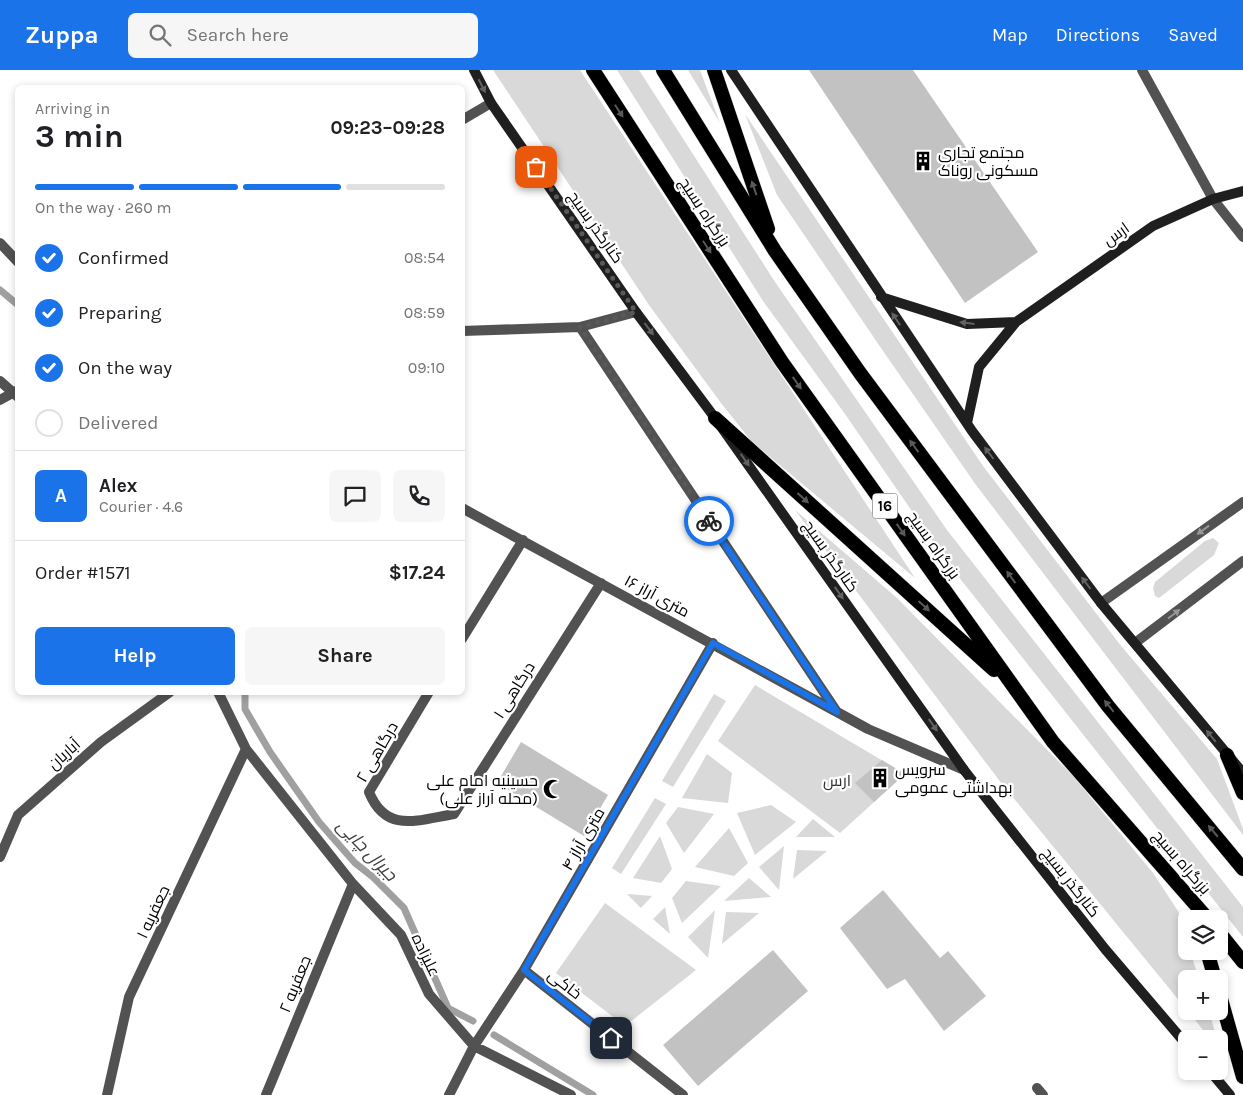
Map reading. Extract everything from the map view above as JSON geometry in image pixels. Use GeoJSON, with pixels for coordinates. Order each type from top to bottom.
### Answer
{"type":"FeatureCollection","features":[{"type":"Feature","properties":{"kind":"highway","name":"بزرگراه بسیج"},"geometry":{"type":"LineString","coordinates":[[593,70],[782,362],[1053,742],[1201,910]]}},
{"type":"Feature","properties":{"kind":"highway"},"geometry":{"type":"LineString","coordinates":[[663,70],[775,251],[860,373],[1108,706],[1243,869]]}},
{"type":"Feature","properties":{"kind":"highway"},"geometry":{"type":"LineString","coordinates":[[714,70],[775,251]]}},
{"type":"Feature","properties":{"kind":"highway"},"geometry":{"type":"LineString","coordinates":[[715,418],[1015,689]]}},
{"type":"Feature","properties":{"kind":"highway"},"geometry":{"type":"LineString","coordinates":[[1227,755],[1243,793]]}},
{"type":"Feature","properties":{"kind":"highway"},"geometry":{"type":"LineString","coordinates":[[1192,899],[1195,910]]}},
{"type":"Feature","properties":{"kind":"highway"},"geometry":{"type":"LineString","coordinates":[[1228,943],[1243,962]]}},
{"type":"Feature","properties":{"kind":"highway"},"geometry":{"type":"LineString","coordinates":[[1227,1020],[1243,1077]]}},
{"type":"Feature","properties":{"kind":"main road","name":"کنارگذر بسیج"},"geometry":{"type":"LineString","coordinates":[[474,70],[491,102],[636,312],[715,418],[964,770],[1105,949],[1178,1035]]}},
{"type":"Feature","properties":{"kind":"main road"},"geometry":{"type":"LineString","coordinates":[[731,70],[967,423],[1101,603],[1243,773]]}},
{"type":"Feature","properties":{"kind":"main road","name":"ارس"},"geometry":{"type":"LineString","coordinates":[[967,423],[980,367],[1016,322],[1153,226],[1213,199],[1243,191]]}},
{"type":"Feature","properties":{"kind":"main road"},"geometry":{"type":"LineString","coordinates":[[881,297],[967,324],[1016,322]]}},
{"type":"Feature","properties":{"kind":"main road"},"geometry":{"type":"LineString","coordinates":[[1218,1080],[1230,1095]]}},
{"type":"Feature","properties":{"kind":"street"},"geometry":{"type":"LineString","coordinates":[[1142,70],[1213,199],[1243,237]]}},
{"type":"Feature","properties":{"kind":"street"},"geometry":{"type":"LineString","coordinates":[[465,118],[491,102]]}},
{"type":"Feature","properties":{"kind":"street"},"geometry":{"type":"LineString","coordinates":[[0,243],[15,259]]}},
{"type":"Feature","properties":{"kind":"street"},"geometry":{"type":"LineString","coordinates":[[465,331],[580,327],[636,312]]}},
{"type":"Feature","properties":{"kind":"street"},"geometry":{"type":"LineString","coordinates":[[580,327],[837,712]]}},
{"type":"Feature","properties":{"kind":"street"},"geometry":{"type":"LineString","coordinates":[[0,382],[15,392]]}},
{"type":"Feature","properties":{"kind":"street"},"geometry":{"type":"LineString","coordinates":[[0,400],[15,393]]}},
{"type":"Feature","properties":{"kind":"street"},"geometry":{"type":"LineString","coordinates":[[1101,603],[1243,502]]}},
{"type":"Feature","properties":{"kind":"street","name":"۱۶ متری آراز"},"geometry":{"type":"LineString","coordinates":[[465,510],[868,729],[964,770]]}},
{"type":"Feature","properties":{"kind":"street"},"geometry":{"type":"LineString","coordinates":[[465,633],[523,540]]}},
{"type":"Feature","properties":{"kind":"street"},"geometry":{"type":"LineString","coordinates":[[1135,643],[1243,561]]}},
{"type":"Feature","properties":{"kind":"street","name":"درگاهی ۱"},"geometry":{"type":"LineString","coordinates":[[454,814],[601,583]]}},
{"type":"Feature","properties":{"kind":"street","name":"۴ متری آراز"},"geometry":{"type":"LineString","coordinates":[[449,1095],[474,1046],[524,970],[713,643]]}},
{"type":"Feature","properties":{"kind":"street","name":"آباریان"},"geometry":{"type":"LineString","coordinates":[[0,857],[18,815],[101,742],[166,695]]}},
{"type":"Feature","properties":{"kind":"street","name":"علیزاده"},"geometry":{"type":"LineString","coordinates":[[219,695],[246,749],[353,884],[401,935],[429,994],[474,1046],[571,1095]]}},
{"type":"Feature","properties":{"kind":"street","name":"درگاهی ۲"},"geometry":{"type":"LineString","coordinates":[[428,695],[369,792],[374,804],[388,819],[404,822],[454,814]]}},
{"type":"Feature","properties":{"kind":"street","name":"جعفریه ۱"},"geometry":{"type":"LineString","coordinates":[[108,1095],[129,997],[246,749]]}},
{"type":"Feature","properties":{"kind":"street","name":"جعفریه ۲"},"geometry":{"type":"LineString","coordinates":[[266,1095],[353,884]]}},
{"type":"Feature","properties":{"kind":"street","name":"خاکی"},"geometry":{"type":"LineString","coordinates":[[524,970],[683,1095]]}},
{"type":"Feature","properties":{"kind":"green space"},"geometry":{"type":"Polygon","coordinates":[[[493,70],[580,70],[915,578],[752,442],[649,305],[493,70]]]}},
{"type":"Feature","properties":{"kind":"green space"},"geometry":{"type":"Polygon","coordinates":[[[617,70],[639,70],[775,282],[947,530],[1243,907],[1243,937],[1228,918],[1228,910],[1222,910],[947,562],[845,414],[763,301],[617,70]]]}},
{"type":"Feature","properties":{"kind":"green space"},"geometry":{"type":"Polygon","coordinates":[[[688,70],[700,70],[720,123],[688,70]]]}},
{"type":"Feature","properties":{"kind":"green space"},"geometry":{"type":"Polygon","coordinates":[[[745,114],[983,466],[1122,647],[1217,759],[1243,829],[1243,835],[976,485],[881,348],[777,195],[745,114]]]}},
{"type":"Feature","properties":{"kind":"green space"},"geometry":{"type":"Polygon","coordinates":[[[795,510],[897,598],[1073,776],[1153,873],[1178,911],[1178,960],[1193,960],[1196,970],[1178,970],[1178,999],[1002,784],[795,510]]]}},
{"type":"Feature","properties":{"kind":"green space"},"geometry":{"type":"Polygon","coordinates":[[[1213,538],[1219,543],[1214,555],[1159,598],[1155,596],[1153,588],[1155,582],[1205,541],[1213,538]]]}},
{"type":"Feature","properties":{"kind":"green space","name":"ارس"},"geometry":{"type":"Polygon","coordinates":[[[755,685],[905,774],[840,833],[718,741],[755,685]]]}},
{"type":"Feature","properties":{"kind":"green space"},"geometry":{"type":"Polygon","coordinates":[[[714,694],[726,701],[673,787],[662,781],[714,694]]]}},
{"type":"Feature","properties":{"kind":"green space"},"geometry":{"type":"Polygon","coordinates":[[[707,754],[732,773],[728,803],[682,798],[707,754]]]}},
{"type":"Feature","properties":{"kind":"green space"},"geometry":{"type":"Polygon","coordinates":[[[655,798],[666,804],[621,874],[612,868],[655,798]]]}},
{"type":"Feature","properties":{"kind":"green space","name":"ارس"},"geometry":{"type":"Polygon","coordinates":[[[771,805],[796,822],[755,855],[737,813],[771,805]]]}},
{"type":"Feature","properties":{"kind":"green space"},"geometry":{"type":"Polygon","coordinates":[[[678,807],[714,814],[684,853],[666,823],[678,807]]]}},
{"type":"Feature","properties":{"kind":"green space","name":"ارس"},"geometry":{"type":"Polygon","coordinates":[[[813,819],[835,837],[796,837],[813,819]]]}},
{"type":"Feature","properties":{"kind":"green space"},"geometry":{"type":"Polygon","coordinates":[[[729,828],[748,863],[734,876],[695,867],[729,828]]]}},
{"type":"Feature","properties":{"kind":"green space"},"geometry":{"type":"Polygon","coordinates":[[[660,836],[672,869],[661,883],[633,878],[660,836]]]}},
{"type":"Feature","properties":{"kind":"green space"},"geometry":{"type":"Polygon","coordinates":[[[784,846],[779,890],[759,867],[784,846]]]}},
{"type":"Feature","properties":{"kind":"green space"},"geometry":{"type":"Polygon","coordinates":[[[797,850],[827,851],[793,879],[797,850]]]}},
{"type":"Feature","properties":{"kind":"green space"},"geometry":{"type":"Polygon","coordinates":[[[749,878],[771,897],[724,901],[749,878]]]}},
{"type":"Feature","properties":{"kind":"green space"},"geometry":{"type":"Polygon","coordinates":[[[686,881],[721,886],[682,923],[672,898],[686,881]]]}},
{"type":"Feature","properties":{"kind":"green space"},"geometry":{"type":"Polygon","coordinates":[[[627,894],[652,896],[641,908],[627,894]]]}},
{"type":"Feature","properties":{"kind":"green space"},"geometry":{"type":"Polygon","coordinates":[[[605,903],[696,970],[625,1026],[556,973],[605,903]]]}},
{"type":"Feature","properties":{"kind":"green space"},"geometry":{"type":"Polygon","coordinates":[[[665,907],[670,934],[653,919],[665,907]]]}},
{"type":"Feature","properties":{"kind":"green space"},"geometry":{"type":"Polygon","coordinates":[[[715,910],[708,958],[688,937],[715,910]]]}},
{"type":"Feature","properties":{"kind":"green space"},"geometry":{"type":"Polygon","coordinates":[[[726,912],[759,913],[722,944],[726,912]]]}},
{"type":"Feature","properties":{"kind":"green space"},"geometry":{"type":"Polygon","coordinates":[[[1195,1020],[1212,1020],[1214,1030],[1203,1030],[1195,1020]]]}},
{"type":"Feature","properties":{"kind":"building","name":"مجتمع تجاری مسکونی روناک"},"geometry":{"type":"Polygon","coordinates":[[[809,70],[913,70],[1038,252],[965,303],[809,70]]]}},
{"type":"Feature","properties":{"kind":"building","name":"حسینیه امام علی (محله آراز علی)"},"geometry":{"type":"Polygon","coordinates":[[[521,742],[608,795],[584,836],[497,783],[521,742]]]}},
{"type":"Feature","properties":{"kind":"building","name":"سرویس بهداشتی عمومی"},"geometry":{"type":"Polygon","coordinates":[[[882,760],[905,774],[874,802],[855,783],[882,760]]]}},
{"type":"Feature","properties":{"kind":"building"},"geometry":{"type":"Polygon","coordinates":[[[883,890],[940,958],[948,951],[986,996],[944,1031],[905,979],[887,989],[840,928],[883,890]]]}},
{"type":"Feature","properties":{"kind":"building"},"geometry":{"type":"Polygon","coordinates":[[[773,950],[808,991],[698,1086],[663,1045],[773,950]]]}},
{"type":"Feature","properties":{"kind":"waterway","name":"جیرال چایی"},"geometry":{"type":"LineString","coordinates":[[0,290],[15,302]]}},
{"type":"Feature","properties":{"kind":"waterway","name":"جیرال چایی"},"geometry":{"type":"LineString","coordinates":[[245,695],[245,709],[270,752],[319,822],[355,863],[373,877],[404,908],[448,1008],[473,1021]]}},
{"type":"Feature","properties":{"kind":"waterway","name":"جیرال چایی"},"geometry":{"type":"LineString","coordinates":[[494,1035],[593,1095]]}},
{"type":"Feature","properties":{"kind":"way so far"},"geometry":{"type":"LineString","coordinates":[[536,167],[636,312],[580,327],[709,521]]}},
{"type":"Feature","properties":{"kind":"place","name":"مجتمع تجاری مسکونی روناک"},"geometry":{"type":"Point","coordinates":[923,161]}},
{"type":"Feature","properties":{"kind":"place","name":"سرویس بهداشتی عمومی"},"geometry":{"type":"Point","coordinates":[880,778]}},
{"type":"Feature","properties":{"kind":"place","name":"حسینیه امام علی (محله آراز علی)"},"geometry":{"type":"Point","coordinates":[553,789]}},
{"type":"Feature","properties":{"kind":"route"},"geometry":{"type":"LineString","coordinates":[[611,1038],[524,970],[713,643],[837,712],[709,521]]}}]}
